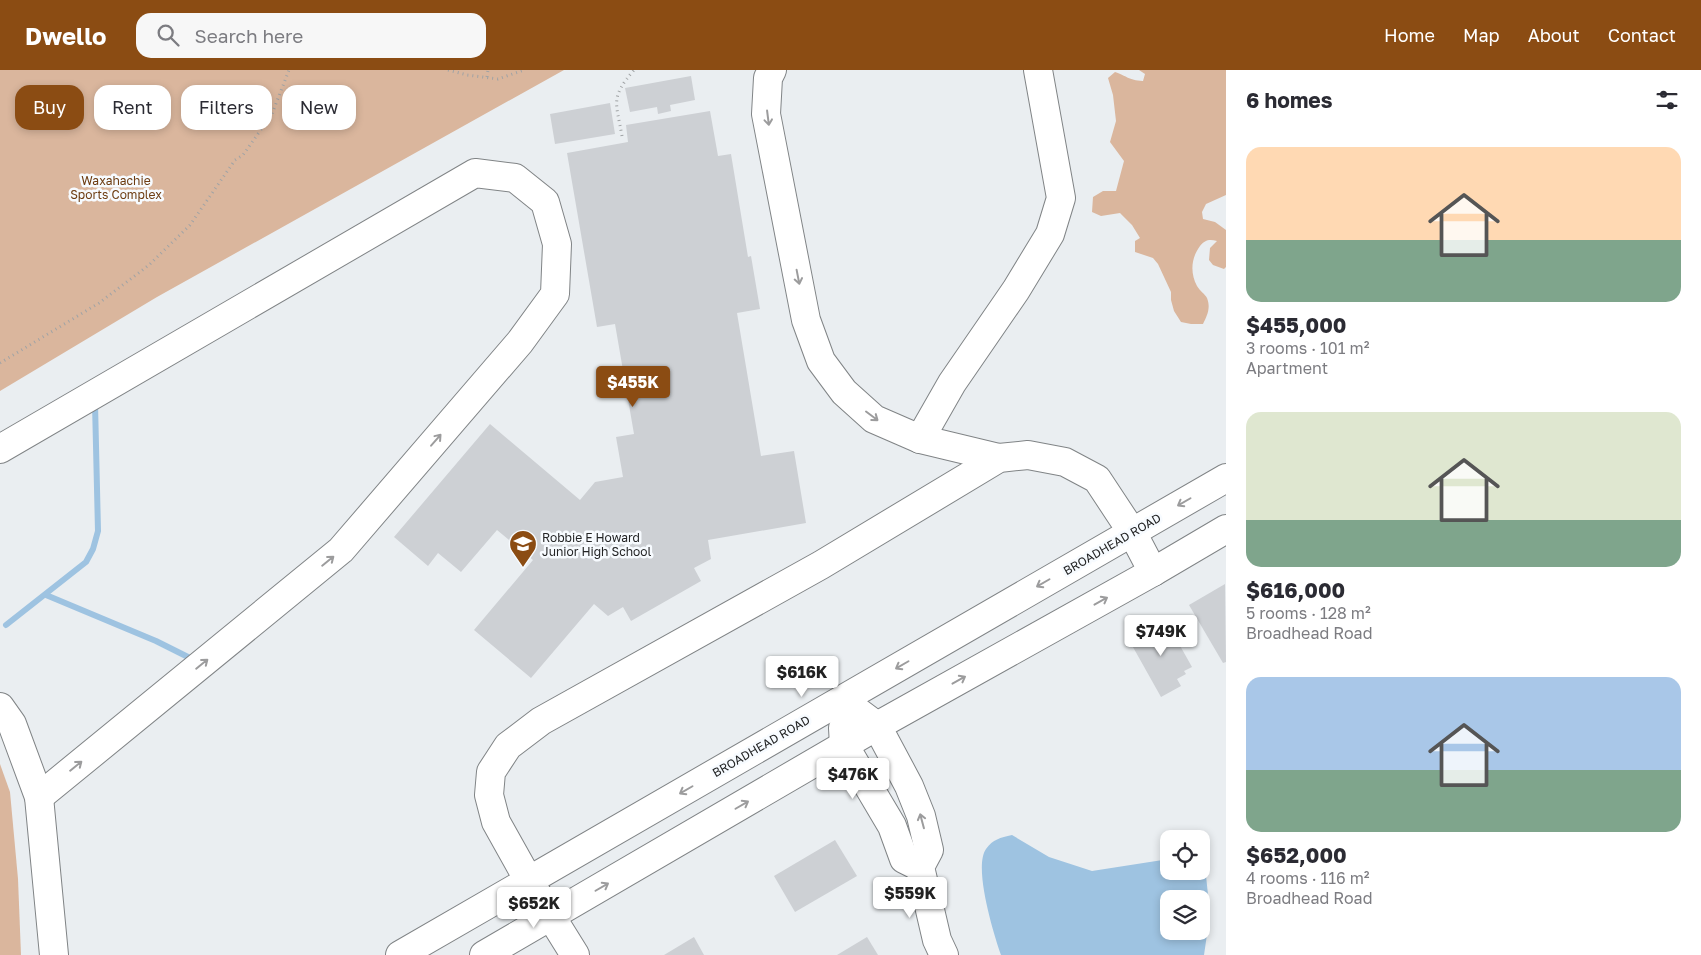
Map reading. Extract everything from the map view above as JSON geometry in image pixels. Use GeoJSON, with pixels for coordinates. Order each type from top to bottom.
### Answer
{"type":"FeatureCollection","features":[{"type":"Feature","properties":{"kind":"street"},"geometry":{"type":"LineString","coordinates":[[772,70],[768,78],[766,114],[806,320],[821,361],[844,392],[874,419],[920,439],[999,458],[1028,455],[1066,462],[1097,479],[1132,532],[1153,572]]}},
{"type":"Feature","properties":{"kind":"street"},"geometry":{"type":"LineString","coordinates":[[920,439],[952,383],[1016,290],[1050,234],[1061,198],[1038,70]]}},
{"type":"Feature","properties":{"kind":"street"},"geometry":{"type":"LineString","coordinates":[[0,449],[475,173],[515,178],[545,202],[557,244],[555,294],[520,342],[341,550],[38,797]]}},
{"type":"Feature","properties":{"kind":"street"},"geometry":{"type":"LineString","coordinates":[[575,955],[529,881],[496,822],[489,795],[491,772],[508,746],[541,721],[821,564],[999,458]]}},
{"type":"Feature","properties":{"kind":"street","name":"BROADHEAD ROAD"},"geometry":{"type":"LineString","coordinates":[[400,955],[1226,478]]}},
{"type":"Feature","properties":{"kind":"street"},"geometry":{"type":"LineString","coordinates":[[484,955],[877,726],[1153,572],[1226,529]]}},
{"type":"Feature","properties":{"kind":"street"},"geometry":{"type":"LineString","coordinates":[[842,700],[877,726],[909,786],[921,816],[929,850],[920,867],[937,940],[944,955]]}},
{"type":"Feature","properties":{"kind":"street"},"geometry":{"type":"LineString","coordinates":[[842,700],[844,745],[892,826],[904,859],[920,867]]}},
{"type":"Feature","properties":{"kind":"street"},"geometry":{"type":"LineString","coordinates":[[0,707],[12,724],[38,797],[54,955]]}},
{"type":"Feature","properties":{"kind":"path"},"geometry":{"type":"LineString","coordinates":[[0,363],[99,303],[149,265],[190,225],[235,160],[243,155],[272,114],[289,70]]}},
{"type":"Feature","properties":{"kind":"path"},"geometry":{"type":"LineString","coordinates":[[448,70],[498,79],[524,70]]}},
{"type":"Feature","properties":{"kind":"path"},"geometry":{"type":"LineString","coordinates":[[487,77],[488,70]]}},
{"type":"Feature","properties":{"kind":"path"},"geometry":{"type":"LineString","coordinates":[[622,136],[616,94],[634,70]]}},
{"type":"Feature","properties":{"kind":"green space","name":"Waxahachie Sports Complex"},"geometry":{"type":"Polygon","coordinates":[[[0,70],[564,70],[157,297],[0,391],[0,70]]]}},
{"type":"Feature","properties":{"kind":"green space"},"geometry":{"type":"Polygon","coordinates":[[[1139,70],[1226,70],[1226,195],[1206,204],[1202,212],[1203,219],[1215,222],[1226,230],[1226,267],[1224,269],[1213,265],[1209,260],[1210,248],[1217,241],[1207,240],[1200,246],[1193,261],[1192,271],[1197,286],[1206,297],[1209,305],[1203,324],[1181,322],[1174,311],[1171,292],[1158,264],[1153,258],[1135,252],[1135,241],[1140,238],[1132,225],[1120,213],[1101,216],[1092,212],[1093,197],[1103,191],[1116,191],[1124,161],[1110,142],[1116,121],[1113,95],[1108,78],[1115,72],[1131,79],[1143,81],[1145,74],[1139,70]]]}},
{"type":"Feature","properties":{"kind":"green space"},"geometry":{"type":"Polygon","coordinates":[[[0,764],[10,792],[18,879],[21,955],[0,955],[0,764]]]}},
{"type":"Feature","properties":{"kind":"water"},"geometry":{"type":"Polygon","coordinates":[[[1012,835],[1049,857],[1092,871],[1160,860],[1160,880],[1206,880],[1208,890],[1160,890],[1160,940],[1206,940],[1204,955],[1001,955],[986,901],[982,870],[986,849],[1000,838],[1012,835]]]}},
{"type":"Feature","properties":{"kind":"building"},"geometry":{"type":"Polygon","coordinates":[[[691,76],[695,100],[670,105],[671,111],[658,114],[657,107],[630,112],[625,88],[691,76]]]}},
{"type":"Feature","properties":{"kind":"building"},"geometry":{"type":"Polygon","coordinates":[[[610,103],[615,134],[555,144],[550,114],[610,103]]]}},
{"type":"Feature","properties":{"kind":"building"},"geometry":{"type":"Polygon","coordinates":[[[710,111],[718,156],[731,154],[748,257],[751,256],[760,309],[737,313],[761,456],[794,451],[806,523],[708,540],[711,559],[694,568],[701,581],[631,621],[623,607],[608,616],[594,604],[531,678],[474,630],[533,560],[497,530],[461,572],[438,553],[428,566],[394,537],[490,424],[580,500],[595,482],[623,477],[616,437],[634,434],[615,324],[597,327],[567,153],[628,142],[626,125],[710,111]]]}},
{"type":"Feature","properties":{"kind":"building"},"geometry":{"type":"Polygon","coordinates":[[[1225,584],[1226,662],[1223,663],[1189,605],[1225,584]]]}},
{"type":"Feature","properties":{"kind":"building"},"geometry":{"type":"Polygon","coordinates":[[[1165,619],[1192,667],[1184,671],[1186,674],[1177,679],[1181,686],[1161,697],[1129,640],[1165,619]]]}},
{"type":"Feature","properties":{"kind":"building"},"geometry":{"type":"Polygon","coordinates":[[[835,840],[857,876],[795,912],[774,876],[835,840]]]}},
{"type":"Feature","properties":{"kind":"building"},"geometry":{"type":"Polygon","coordinates":[[[694,937],[704,955],[664,955],[694,937]]]}},
{"type":"Feature","properties":{"kind":"building"},"geometry":{"type":"Polygon","coordinates":[[[867,937],[878,955],[837,955],[867,937]]]}},
{"type":"Feature","properties":{"kind":"waterway"},"geometry":{"type":"LineString","coordinates":[[6,625],[86,562],[93,549],[98,531],[95,403]]}},
{"type":"Feature","properties":{"kind":"waterway"},"geometry":{"type":"LineString","coordinates":[[46,595],[156,641],[188,657]]}},
{"type":"Feature","properties":{"kind":"place","name":"Robbie E Howard Junior High School"},"geometry":{"type":"Point","coordinates":[523,568]}}]}
